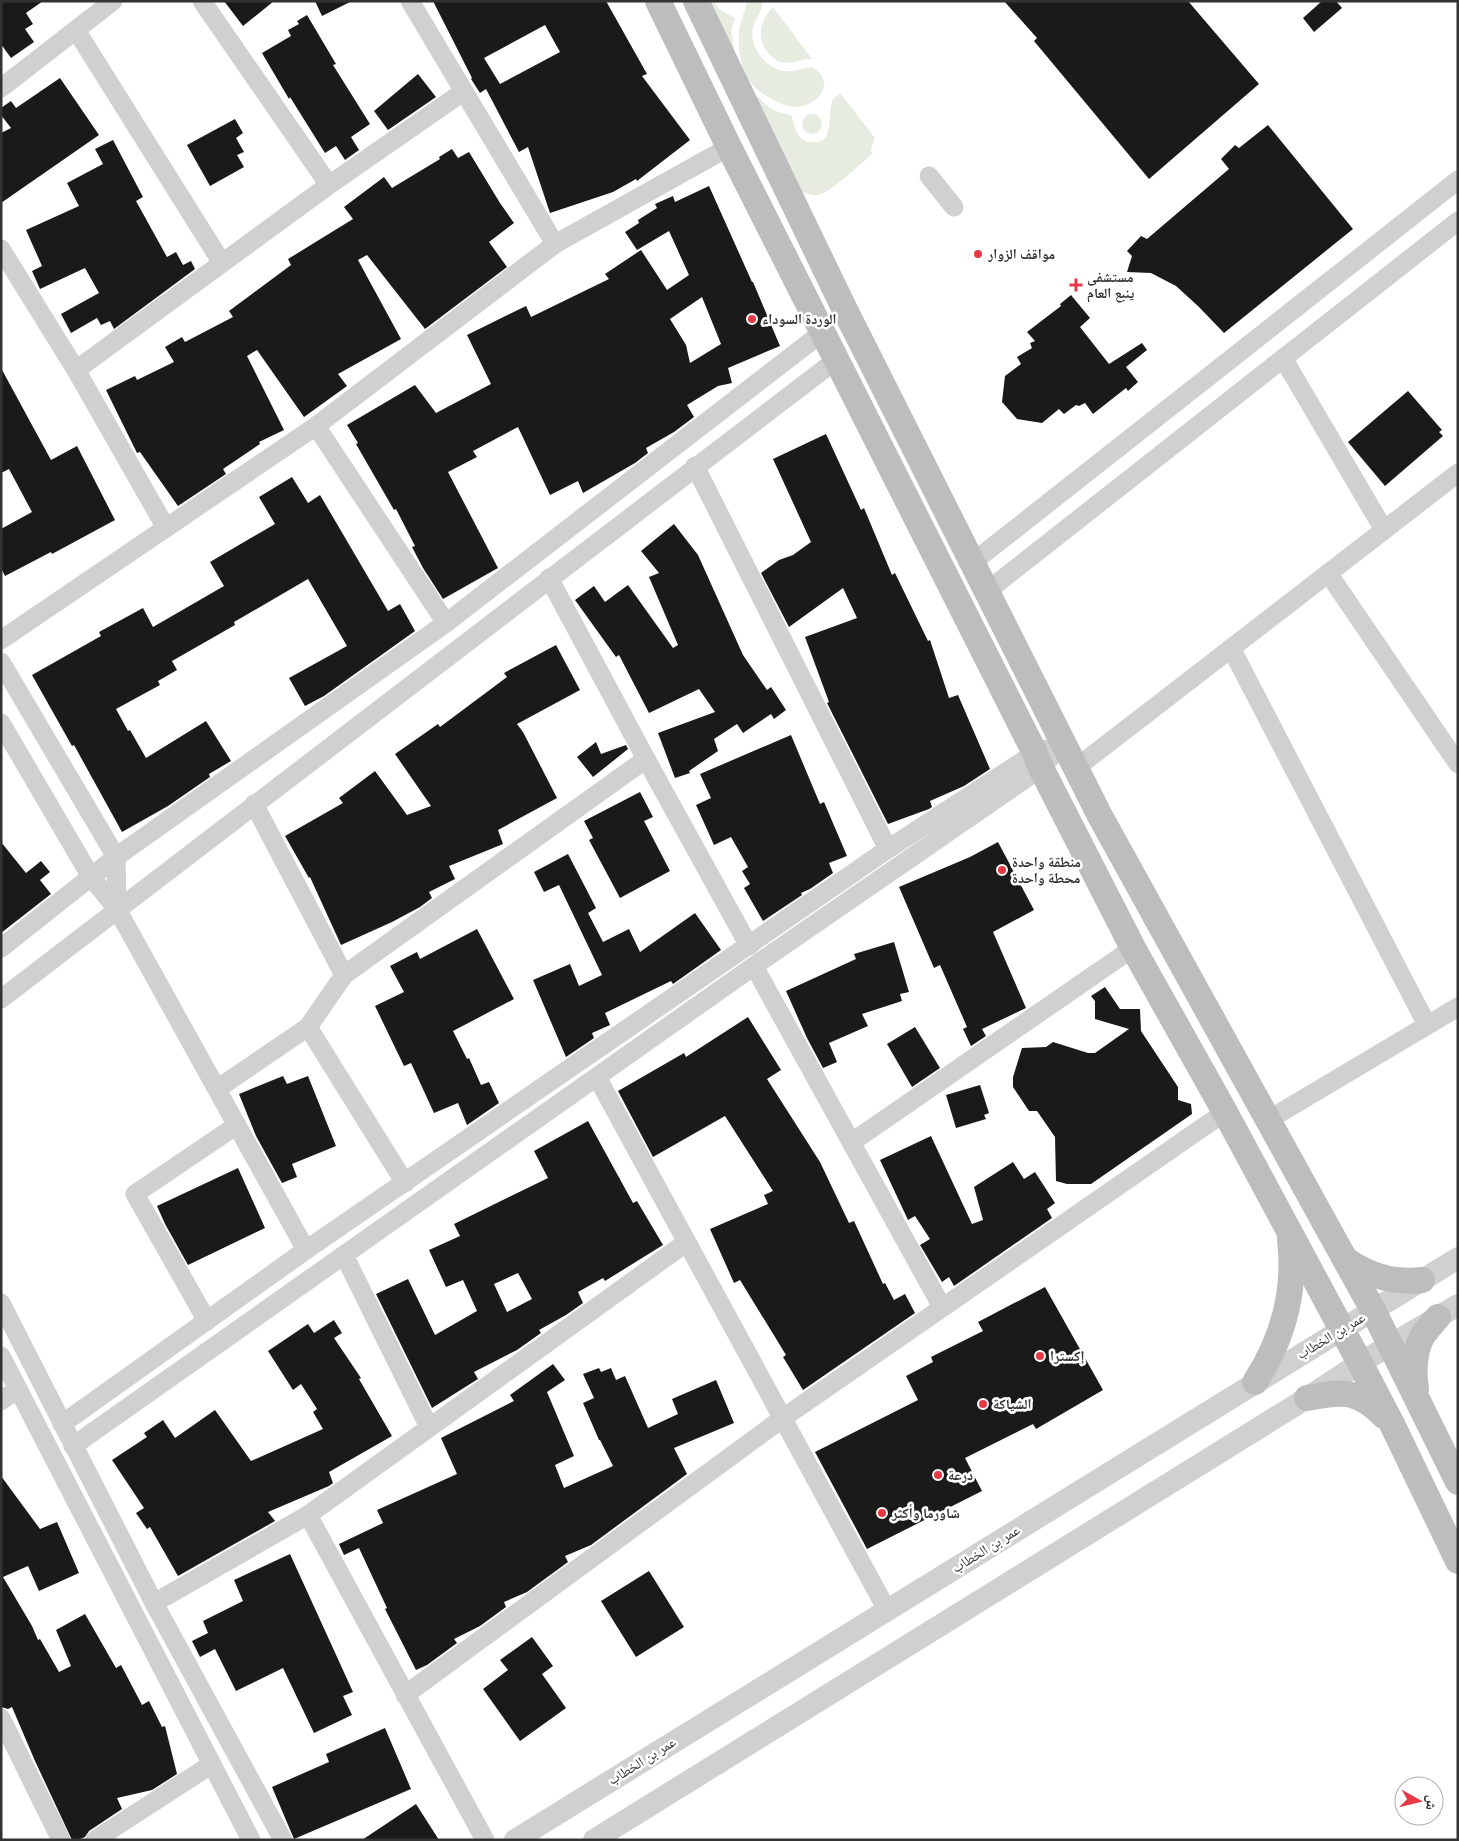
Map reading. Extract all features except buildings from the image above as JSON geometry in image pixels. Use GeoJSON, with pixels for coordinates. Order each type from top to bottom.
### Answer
{"type":"FeatureCollection","features":[{"type":"Feature","properties":{"kind":"main road"},"geometry":{"type":"LineString","coordinates":[[658,1],[729,147],[1133,948],[1225,1112],[1360,1363],[1392,1424],[1458,1561]]}},
{"type":"Feature","properties":{"kind":"main road"},"geometry":{"type":"LineString","coordinates":[[696,1],[845,310],[1076,768],[1112,837],[1373,1310],[1458,1482]]}},
{"type":"Feature","properties":{"kind":"main road"},"geometry":{"type":"LineString","coordinates":[[1085,853],[1112,837]]}},
{"type":"Feature","properties":{"kind":"main road"},"geometry":{"type":"LineString","coordinates":[[1256,1382],[1274,1347],[1287,1310],[1292,1271],[1289,1232]]}},
{"type":"Feature","properties":{"kind":"main road"},"geometry":{"type":"LineString","coordinates":[[1345,1259],[1362,1270],[1381,1278],[1402,1281],[1422,1280]]}},
{"type":"Feature","properties":{"kind":"main road"},"geometry":{"type":"LineString","coordinates":[[1419,1402],[1414,1378],[1416,1355],[1423,1336],[1448,1311]]}},
{"type":"Feature","properties":{"kind":"main road"},"geometry":{"type":"LineString","coordinates":[[1307,1398],[1336,1392],[1355,1395],[1372,1404],[1392,1424]]}},
{"type":"Feature","properties":{"kind":"street"},"geometry":{"type":"LineString","coordinates":[[1,88],[113,1]]}},
{"type":"Feature","properties":{"kind":"street"},"geometry":{"type":"LineString","coordinates":[[202,1],[329,185]]}},
{"type":"Feature","properties":{"kind":"street"},"geometry":{"type":"LineString","coordinates":[[410,1],[554,244]]}},
{"type":"Feature","properties":{"kind":"street"},"geometry":{"type":"LineString","coordinates":[[76,30],[222,263]]}},
{"type":"Feature","properties":{"kind":"street"},"geometry":{"type":"LineString","coordinates":[[76,370],[329,185],[463,92]]}},
{"type":"Feature","properties":{"kind":"street"},"geometry":{"type":"LineString","coordinates":[[1,640],[316,426],[554,244],[729,147]]}},
{"type":"Feature","properties":{"kind":"street"},"geometry":{"type":"LineString","coordinates":[[929,176],[954,207]]}},
{"type":"Feature","properties":{"kind":"street"},"geometry":{"type":"LineString","coordinates":[[972,563],[1458,180]]}},
{"type":"Feature","properties":{"kind":"street"},"geometry":{"type":"LineString","coordinates":[[986,592],[1458,220]]}},
{"type":"Feature","properties":{"kind":"street"},"geometry":{"type":"LineString","coordinates":[[1,249],[76,370],[166,528]]}},
{"type":"Feature","properties":{"kind":"street"},"geometry":{"type":"LineString","coordinates":[[1,948],[116,858],[446,623],[823,332]]}},
{"type":"Feature","properties":{"kind":"street"},"geometry":{"type":"LineString","coordinates":[[1284,358],[1384,530]]}},
{"type":"Feature","properties":{"kind":"street"},"geometry":{"type":"LineString","coordinates":[[1,999],[695,466],[836,360]]}},
{"type":"Feature","properties":{"kind":"street"},"geometry":{"type":"LineString","coordinates":[[316,426],[446,623]]}},
{"type":"Feature","properties":{"kind":"street"},"geometry":{"type":"LineString","coordinates":[[695,466],[888,849]]}},
{"type":"Feature","properties":{"kind":"street"},"geometry":{"type":"LineString","coordinates":[[1076,768],[1458,473]]}},
{"type":"Feature","properties":{"kind":"street"},"geometry":{"type":"LineString","coordinates":[[1328,573],[1458,764]]}},
{"type":"Feature","properties":{"kind":"street"},"geometry":{"type":"LineString","coordinates":[[549,578],[749,946]]}},
{"type":"Feature","properties":{"kind":"street"},"geometry":{"type":"LineString","coordinates":[[1231,648],[1427,1025]]}},
{"type":"Feature","properties":{"kind":"street"},"geometry":{"type":"LineString","coordinates":[[1,662],[116,858],[117,909]]}},
{"type":"Feature","properties":{"kind":"street"},"geometry":{"type":"LineString","coordinates":[[1,723],[91,877],[117,909],[306,1250]]}},
{"type":"Feature","properties":{"kind":"street"},"geometry":{"type":"LineString","coordinates":[[62,1424],[306,1250],[888,849],[1064,743]]}},
{"type":"Feature","properties":{"kind":"street"},"geometry":{"type":"LineString","coordinates":[[217,1089],[308,1027],[344,975],[646,759]]}},
{"type":"Feature","properties":{"kind":"street"},"geometry":{"type":"LineString","coordinates":[[73,1446],[754,966],[1038,760]]}},
{"type":"Feature","properties":{"kind":"street"},"geometry":{"type":"LineString","coordinates":[[254,804],[344,975]]}},
{"type":"Feature","properties":{"kind":"street"},"geometry":{"type":"LineString","coordinates":[[852,1142],[1133,948]]}},
{"type":"Feature","properties":{"kind":"street"},"geometry":{"type":"LineString","coordinates":[[754,966],[942,1307]]}},
{"type":"Feature","properties":{"kind":"street"},"geometry":{"type":"LineString","coordinates":[[1268,1120],[1458,1007]]}},
{"type":"Feature","properties":{"kind":"street"},"geometry":{"type":"LineString","coordinates":[[308,1027],[405,1183]]}},
{"type":"Feature","properties":{"kind":"street"},"geometry":{"type":"LineString","coordinates":[[597,1077],[887,1610]]}},
{"type":"Feature","properties":{"kind":"street"},"geometry":{"type":"LineString","coordinates":[[405,1695],[783,1418],[1225,1112]]}},
{"type":"Feature","properties":{"kind":"street"},"geometry":{"type":"LineString","coordinates":[[207,1321],[136,1194],[236,1125]]}},
{"type":"Feature","properties":{"kind":"street"},"geometry":{"type":"LineString","coordinates":[[154,1603],[308,1515],[687,1242]]}},
{"type":"Feature","properties":{"kind":"street"},"geometry":{"type":"LineString","coordinates":[[344,1255],[429,1428]]}},
{"type":"Feature","properties":{"kind":"street","name":"عمر بن الخطاب"},"geometry":{"type":"LineString","coordinates":[[515,1840],[1458,1258]]}},
{"type":"Feature","properties":{"kind":"street"},"geometry":{"type":"LineString","coordinates":[[1,1302],[154,1603],[283,1840]]}},
{"type":"Feature","properties":{"kind":"street"},"geometry":{"type":"LineString","coordinates":[[594,1840],[1307,1398],[1360,1363],[1392,1346],[1448,1311]]}},
{"type":"Feature","properties":{"kind":"street"},"geometry":{"type":"LineString","coordinates":[[1,1356],[251,1840]]}},
{"type":"Feature","properties":{"kind":"street"},"geometry":{"type":"LineString","coordinates":[[1,1401],[18,1389]]}},
{"type":"Feature","properties":{"kind":"street"},"geometry":{"type":"LineString","coordinates":[[308,1515],[485,1840]]}},
{"type":"Feature","properties":{"kind":"street"},"geometry":{"type":"LineString","coordinates":[[1,1718],[61,1840]]}},
{"type":"Feature","properties":{"kind":"street"},"geometry":{"type":"LineString","coordinates":[[94,1840],[212,1764]]}},
{"type":"Feature","properties":{"kind":"shaded area"},"geometry":{"type":"Polygon","coordinates":[[[704,1],[713,1],[720,10],[735,18],[731,30],[734,48],[729,49],[704,1]]]}},
{"type":"Feature","properties":{"kind":"shaded area"},"geometry":{"type":"Polygon","coordinates":[[[747,1],[763,1],[752,34],[756,48],[765,61],[771,66],[784,71],[812,67],[822,76],[824,87],[814,101],[798,107],[783,104],[768,97],[750,82],[746,76],[740,56],[739,45],[740,26],[747,1]]]}},
{"type":"Feature","properties":{"kind":"shaded area"},"geometry":{"type":"Polygon","coordinates":[[[773,7],[812,59],[785,63],[777,61],[766,50],[761,38],[762,25],[773,7]]]}},
{"type":"Feature","properties":{"kind":"shaded area"},"geometry":{"type":"Polygon","coordinates":[[[840,93],[875,138],[871,149],[872,154],[824,193],[813,195],[799,191],[752,97],[759,97],[773,109],[791,115],[796,132],[801,138],[809,142],[818,142],[824,139],[827,134],[832,104],[834,98],[840,93]]]}},
{"type":"Feature","properties":{"kind":"shaded area"},"geometry":{"type":"Polygon","coordinates":[[[808,114],[816,114],[822,120],[822,128],[816,134],[808,134],[802,128],[802,120],[808,114]]]}},
{"type":"Feature","properties":{"kind":"place","name":"مواقف الزوار"},"geometry":{"type":"Point","coordinates":[978,254]}},
{"type":"Feature","properties":{"kind":"place","name":"مستشفى ينبع العام"},"geometry":{"type":"Point","coordinates":[1076,285]}},
{"type":"Feature","properties":{"kind":"place","name":"الوردة السوداء"},"geometry":{"type":"Point","coordinates":[752,319]}},
{"type":"Feature","properties":{"kind":"place","name":"منطقة واحدة محطة واحدة"},"geometry":{"type":"Point","coordinates":[1002,870]}},
{"type":"Feature","properties":{"kind":"place","name":"إكسترا"},"geometry":{"type":"Point","coordinates":[1040,1356]}},
{"type":"Feature","properties":{"kind":"place","name":"الشياكة"},"geometry":{"type":"Point","coordinates":[983,1404]}},
{"type":"Feature","properties":{"kind":"place","name":"درعة"},"geometry":{"type":"Point","coordinates":[938,1475]}},
{"type":"Feature","properties":{"kind":"place","name":"شاورما وأكثر"},"geometry":{"type":"Point","coordinates":[882,1513]}}]}
